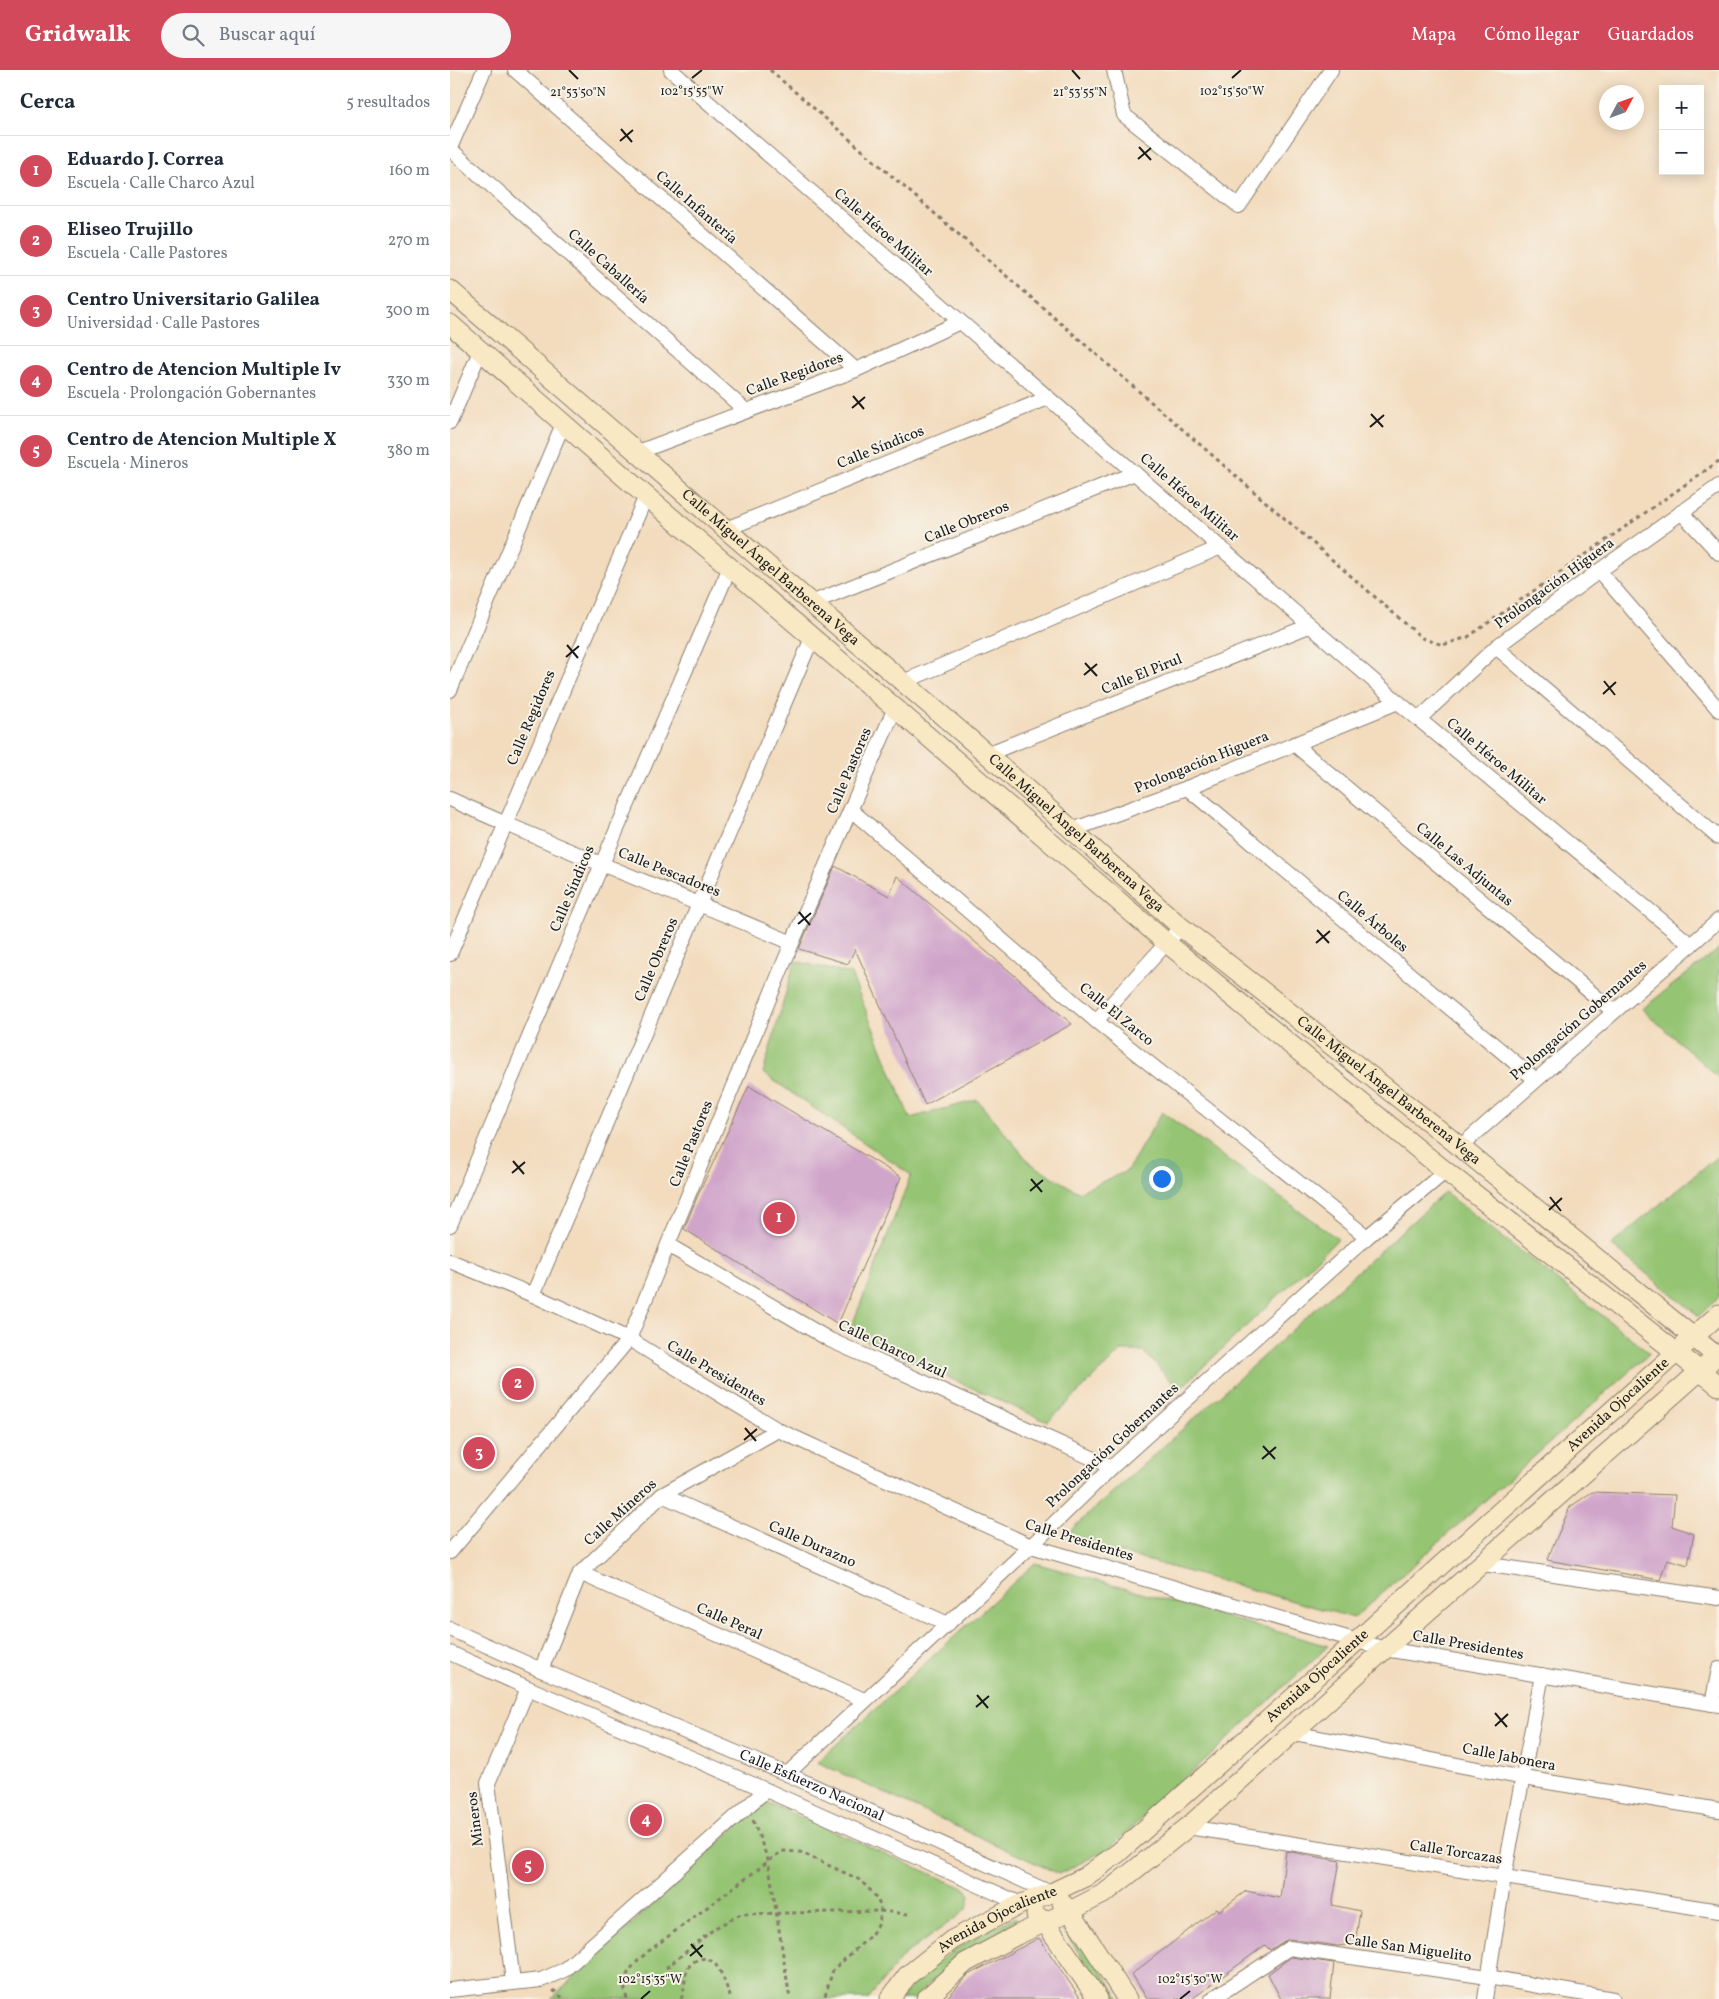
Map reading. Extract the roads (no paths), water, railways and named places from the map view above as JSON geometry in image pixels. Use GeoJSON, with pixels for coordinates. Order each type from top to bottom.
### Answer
{"type":"FeatureCollection","features":[{"type":"Feature","properties":{"kind":"street"},"geometry":{"type":"LineString","coordinates":[[450,148],[484,70]]}},
{"type":"Feature","properties":{"kind":"street","name":"Calle Infantería"},"geometry":{"type":"LineString","coordinates":[[515,70],[856,370]]}},
{"type":"Feature","properties":{"kind":"street","name":"Calle Héroe Militar"},"geometry":{"type":"LineString","coordinates":[[671,70],[1221,547],[1309,626],[1691,945]]}},
{"type":"Feature","properties":{"kind":"street"},"geometry":{"type":"LineString","coordinates":[[1114,70],[1124,115],[1240,206],[1331,70]]}},
{"type":"Feature","properties":{"kind":"street","name":"Calle Caballería"},"geometry":{"type":"LineString","coordinates":[[450,148],[745,410]]}},
{"type":"Feature","properties":{"kind":"street","name":"Calle Miguel Ángel Barberena Vega"},"geometry":{"type":"LineString","coordinates":[[450,290],[987,754],[1181,927],[1460,1147],[1718,1356]]}},
{"type":"Feature","properties":{"kind":"street","name":"Calle Regidores"},"geometry":{"type":"LineString","coordinates":[[638,452],[745,410],[856,370],[960,322]]}},
{"type":"Feature","properties":{"kind":"street","name":"Calle Miguel Ángel Barberena Vega"},"geometry":{"type":"LineString","coordinates":[[450,324],[481,349],[646,496],[1168,944],[1446,1171],[1719,1386]]}},
{"type":"Feature","properties":{"kind":"street"},"geometry":{"type":"LineString","coordinates":[[450,422],[481,349]]}},
{"type":"Feature","properties":{"kind":"street","name":"Calle Síndicos"},"geometry":{"type":"LineString","coordinates":[[726,528],[1048,398]]}},
{"type":"Feature","properties":{"kind":"street"},"geometry":{"type":"LineString","coordinates":[[450,690],[563,424]]}},
{"type":"Feature","properties":{"kind":"street","name":"Calle Obreros"},"geometry":{"type":"LineString","coordinates":[[811,603],[1135,473]]}},
{"type":"Feature","properties":{"kind":"street","name":"Prolongación Higuera"},"geometry":{"type":"LineString","coordinates":[[1419,719],[1496,647],[1719,486]]}},
{"type":"Feature","properties":{"kind":"street","name":"Calle Regidores"},"geometry":{"type":"LineString","coordinates":[[450,954],[646,496]]}},
{"type":"Feature","properties":{"kind":"street"},"geometry":{"type":"LineString","coordinates":[[1682,512],[1719,553]]}},
{"type":"Feature","properties":{"kind":"street"},"geometry":{"type":"LineString","coordinates":[[903,682],[1221,547]]}},
{"type":"Feature","properties":{"kind":"street","name":"Calle Síndicos"},"geometry":{"type":"LineString","coordinates":[[450,1225],[730,567]]}},
{"type":"Feature","properties":{"kind":"street"},"geometry":{"type":"LineString","coordinates":[[1600,571],[1719,710]]}},
{"type":"Feature","properties":{"kind":"street","name":"Calle El Pirul"},"geometry":{"type":"LineString","coordinates":[[987,754],[1309,626]]}},
{"type":"Feature","properties":{"kind":"street","name":"Calle Obreros"},"geometry":{"type":"LineString","coordinates":[[533,1295],[812,638]]}},
{"type":"Feature","properties":{"kind":"street"},"geometry":{"type":"LineString","coordinates":[[1496,647],[1719,838]]}},
{"type":"Feature","properties":{"kind":"street","name":"Prolongación Higuera"},"geometry":{"type":"LineString","coordinates":[[1072,830],[1187,788],[1398,702]]}},
{"type":"Feature","properties":{"kind":"street","name":"Calle Pastores"},"geometry":{"type":"LineString","coordinates":[[450,1552],[628,1339],[792,944],[895,708]]}},
{"type":"Feature","properties":{"kind":"street","name":"Calle Las Adjuntas"},"geometry":{"type":"LineString","coordinates":[[1294,744],[1614,1011]]}},
{"type":"Feature","properties":{"kind":"street","name":"Calle Árboles"},"geometry":{"type":"LineString","coordinates":[[1187,788],[1536,1080]]}},
{"type":"Feature","properties":{"kind":"street","name":"Calle Pescadores"},"geometry":{"type":"LineString","coordinates":[[450,799],[505,824],[699,902],[792,944]]}},
{"type":"Feature","properties":{"kind":"street","name":"Calle El Zarco"},"geometry":{"type":"LineString","coordinates":[[851,810],[1096,1021],[1367,1238]]}},
{"type":"Feature","properties":{"kind":"street","name":"Prolongación Gobernantes"},"geometry":{"type":"LineString","coordinates":[[1460,1147],[1719,920]]}},
{"type":"Feature","properties":{"kind":"street"},"geometry":{"type":"LineString","coordinates":[[1096,1021],[1168,944],[1181,927]]}},
{"type":"Feature","properties":{"kind":"street","name":"Prolongación Gobernantes"},"geometry":{"type":"LineString","coordinates":[[787,1774],[1031,1546],[1112,1467],[1367,1238],[1446,1171]]}},
{"type":"Feature","properties":{"kind":"street","name":"Calle Charco Azul"},"geometry":{"type":"LineString","coordinates":[[668,1245],[830,1340],[1112,1467]]}},
{"type":"Feature","properties":{"kind":"street","name":"Calle Presidentes"},"geometry":{"type":"LineString","coordinates":[[450,1261],[533,1295],[628,1339],[778,1430],[1031,1546],[1385,1649],[1715,1704]]}},
{"type":"Feature","properties":{"kind":"street","name":"Avenida Ojocaliente"},"geometry":{"type":"LineString","coordinates":[[890,1999],[907,1976],[952,1940],[1021,1904],[1085,1877],[1118,1852],[1358,1640],[1719,1314]]}},
{"type":"Feature","properties":{"kind":"street","name":"Avenida Ojocaliente"},"geometry":{"type":"LineString","coordinates":[[926,1999],[966,1963],[1105,1892],[1188,1827],[1385,1649],[1718,1356]]}},
{"type":"Feature","properties":{"kind":"street","name":"Calle Mineros"},"geometry":{"type":"LineString","coordinates":[[541,1670],[580,1572],[662,1495],[778,1430]]}},
{"type":"Feature","properties":{"kind":"street","name":"Calle Durazno"},"geometry":{"type":"LineString","coordinates":[[662,1495],[948,1624]]}},
{"type":"Feature","properties":{"kind":"street"},"geometry":{"type":"LineString","coordinates":[[1483,1564],[1719,1598]]}},
{"type":"Feature","properties":{"kind":"street","name":"Calle Peral"},"geometry":{"type":"LineString","coordinates":[[580,1572],[864,1700]]}},
{"type":"Feature","properties":{"kind":"street","name":"Calle Esfuerzo Nacional"},"geometry":{"type":"LineString","coordinates":[[450,1629],[541,1670],[787,1774],[1052,1892],[1070,1911],[1127,1999]]}},
{"type":"Feature","properties":{"kind":"street","name":"Calle Esfuerzo Nacional"},"geometry":{"type":"LineString","coordinates":[[450,1653],[766,1790],[1021,1904],[1045,1922],[1098,1999]]}},
{"type":"Feature","properties":{"kind":"street"},"geometry":{"type":"LineString","coordinates":[[1715,1704],[1719,1670]]}},
{"type":"Feature","properties":{"kind":"street"},"geometry":{"type":"LineString","coordinates":[[1485,1999],[1504,1877],[1542,1676]]}},
{"type":"Feature","properties":{"kind":"street","name":"Mineros"},"geometry":{"type":"LineString","coordinates":[[513,1982],[488,1783],[528,1688]]}},
{"type":"Feature","properties":{"kind":"street","name":"Calle Jabonera"},"geometry":{"type":"LineString","coordinates":[[1294,1732],[1524,1778],[1719,1810]]}},
{"type":"Feature","properties":{"kind":"street"},"geometry":{"type":"LineString","coordinates":[[450,1990],[541,1980],[564,1970],[766,1790]]}},
{"type":"Feature","properties":{"kind":"street","name":"Calle Torcazas"},"geometry":{"type":"LineString","coordinates":[[1188,1827],[1719,1911]]}},
{"type":"Feature","properties":{"kind":"street","name":"Calle San Miguelito"},"geometry":{"type":"LineString","coordinates":[[1212,1999],[1289,1948],[1488,1977],[1614,1999]]}},
{"type":"Feature","properties":{"kind":"place","name":"Eduardo J. Correa"},"geometry":{"type":"Point","coordinates":[779,1218]}},
{"type":"Feature","properties":{"kind":"place","name":"Eliseo Trujillo"},"geometry":{"type":"Point","coordinates":[518,1384]}},
{"type":"Feature","properties":{"kind":"place","name":"Centro Universitario Galilea"},"geometry":{"type":"Point","coordinates":[479,1453]}},
{"type":"Feature","properties":{"kind":"place","name":"Centro de Atencion Multiple Iv"},"geometry":{"type":"Point","coordinates":[646,1820]}},
{"type":"Feature","properties":{"kind":"place","name":"Centro de Atencion Multiple X"},"geometry":{"type":"Point","coordinates":[528,1866]}}]}
